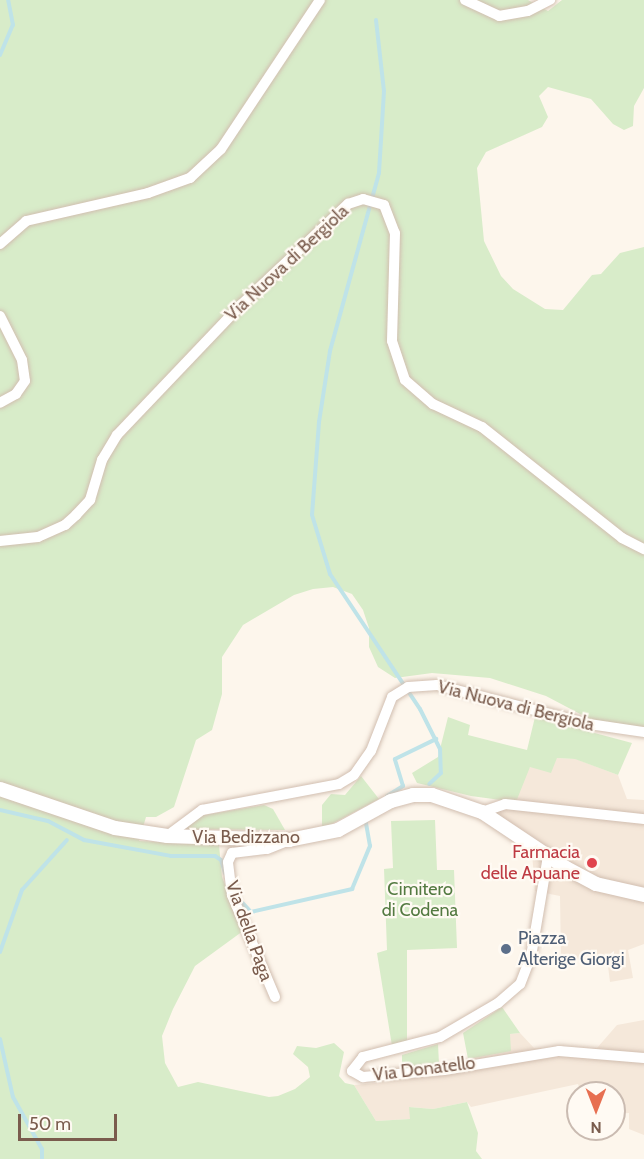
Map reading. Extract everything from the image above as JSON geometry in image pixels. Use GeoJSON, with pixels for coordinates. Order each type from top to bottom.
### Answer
{"type":"FeatureCollection","features":[{"type":"Feature","properties":{"kind":"street"},"geometry":{"type":"LineString","coordinates":[[0,244],[26,221],[159,190],[190,178],[221,149],[320,0]]}},
{"type":"Feature","properties":{"kind":"street"},"geometry":{"type":"LineString","coordinates":[[465,0],[499,16],[528,11],[550,0]]}},
{"type":"Feature","properties":{"kind":"street","name":"Via Nuova di Bergiola"},"geometry":{"type":"LineString","coordinates":[[0,541],[38,537],[65,525],[76,515],[90,500],[102,460],[117,435],[240,306],[348,204],[363,200],[384,205],[395,234],[392,341],[405,380],[433,404],[482,427],[622,538],[644,549]]}},
{"type":"Feature","properties":{"kind":"street"},"geometry":{"type":"LineString","coordinates":[[0,316],[22,360],[25,381],[16,394],[0,404]]}},
{"type":"Feature","properties":{"kind":"street","name":"Via Nuova di Bergiola"},"geometry":{"type":"LineString","coordinates":[[167,836],[202,810],[347,780],[371,751],[392,697],[408,687],[437,685],[588,724],[644,732]]}},
{"type":"Feature","properties":{"kind":"street","name":"Via Bedizzano"},"geometry":{"type":"LineString","coordinates":[[0,789],[115,828],[167,836],[289,840],[338,830],[391,801],[413,795],[450,798],[483,812],[548,856],[596,884],[644,894]]}},
{"type":"Feature","properties":{"kind":"street"},"geometry":{"type":"LineString","coordinates":[[483,812],[506,804],[644,819]]}},
{"type":"Feature","properties":{"kind":"street","name":"Via della Paga"},"geometry":{"type":"LineString","coordinates":[[275,997],[232,895],[228,862],[232,853],[267,849],[289,840]]}},
{"type":"Feature","properties":{"kind":"street","name":"Via Donatello"},"geometry":{"type":"LineString","coordinates":[[548,856],[531,957],[520,984],[498,1003],[440,1037],[363,1057],[352,1071],[363,1077],[444,1070],[559,1051],[644,1058]]}},
{"type":"Feature","properties":{"kind":"shaded area"},"geometry":{"type":"Polygon","coordinates":[[[557,758],[576,759],[618,775],[627,799],[644,800],[644,944],[628,950],[633,978],[610,982],[607,958],[561,960],[560,896],[535,891],[532,853],[496,830],[502,801],[530,767],[557,758]]]}},
{"type":"Feature","properties":{"kind":"shaded area"},"geometry":{"type":"Polygon","coordinates":[[[644,1020],[644,1135],[629,1129],[629,1113],[626,1113],[626,1081],[566,1081],[566,1087],[471,1107],[467,1102],[433,1109],[410,1107],[410,1119],[376,1121],[354,1085],[376,1083],[377,1073],[510,1051],[510,1034],[520,1033],[534,1048],[597,1048],[617,1025],[644,1020]]]}},
{"type":"Feature","properties":{"kind":"green space"},"geometry":{"type":"Polygon","coordinates":[[[0,0],[528,0],[548,11],[562,0],[644,0],[644,88],[634,106],[633,126],[624,130],[613,124],[591,99],[548,87],[539,96],[548,117],[542,127],[486,152],[477,168],[484,241],[501,276],[513,289],[545,309],[563,310],[592,275],[601,274],[620,253],[644,247],[644,731],[601,725],[546,696],[490,678],[432,673],[395,678],[378,667],[369,647],[369,628],[363,610],[352,594],[333,587],[313,589],[294,595],[243,625],[222,657],[222,694],[212,730],[196,740],[174,807],[156,817],[146,817],[139,841],[219,845],[222,877],[243,931],[195,966],[173,1009],[162,1036],[165,1063],[178,1087],[198,1082],[269,1097],[278,1096],[295,1089],[310,1077],[308,1067],[293,1054],[297,1046],[316,1048],[334,1043],[344,1052],[339,1076],[345,1083],[354,1085],[376,1121],[410,1119],[409,1107],[433,1109],[467,1102],[478,1133],[476,1151],[482,1159],[0,1159],[0,0]]]}},
{"type":"Feature","properties":{"kind":"green space"},"geometry":{"type":"Polygon","coordinates":[[[448,717],[470,725],[468,735],[527,750],[535,717],[632,743],[618,775],[575,759],[557,758],[551,773],[530,767],[516,802],[471,796],[417,783],[412,773],[438,757],[448,717]]]}},
{"type":"Feature","properties":{"kind":"green space"},"geometry":{"type":"Polygon","coordinates":[[[361,776],[379,799],[322,829],[322,805],[331,794],[345,795],[361,776]]]}},
{"type":"Feature","properties":{"kind":"green space"},"geometry":{"type":"Polygon","coordinates":[[[264,805],[273,809],[285,830],[180,829],[199,816],[264,805]]]}},
{"type":"Feature","properties":{"kind":"green space","name":"Cimitero di Codena"},"geometry":{"type":"Polygon","coordinates":[[[435,820],[437,870],[454,870],[457,948],[407,950],[407,1042],[392,1046],[377,953],[387,950],[384,869],[393,868],[391,821],[435,820]]]}},
{"type":"Feature","properties":{"kind":"green space"},"geometry":{"type":"Polygon","coordinates":[[[502,1007],[520,1033],[510,1034],[511,1051],[468,1059],[463,1033],[502,1007]]]}},
{"type":"Feature","properties":{"kind":"green space"},"geometry":{"type":"Polygon","coordinates":[[[438,1044],[439,1064],[402,1069],[402,1055],[438,1044]]]}},
{"type":"Feature","properties":{"kind":"waterway"},"geometry":{"type":"LineString","coordinates":[[0,55],[13,25],[8,0]]}},
{"type":"Feature","properties":{"kind":"waterway"},"geometry":{"type":"LineString","coordinates":[[376,20],[384,91],[379,173],[330,351],[319,422],[312,515],[330,574],[420,709],[440,749],[441,773],[429,784]]}},
{"type":"Feature","properties":{"kind":"waterway"},"geometry":{"type":"LineString","coordinates":[[387,796],[403,786],[395,759],[436,739]]}},
{"type":"Feature","properties":{"kind":"waterway"},"geometry":{"type":"LineString","coordinates":[[0,810],[48,821],[84,840],[171,856],[215,856],[221,860],[225,873]]}},
{"type":"Feature","properties":{"kind":"waterway"},"geometry":{"type":"LineString","coordinates":[[237,897],[251,912],[352,889],[370,846],[365,817]]}},
{"type":"Feature","properties":{"kind":"waterway"},"geometry":{"type":"LineString","coordinates":[[0,952],[22,890],[67,840]]}},
{"type":"Feature","properties":{"kind":"waterway"},"geometry":{"type":"LineString","coordinates":[[0,1039],[13,1097],[42,1149],[42,1159]]}},
{"type":"Feature","properties":{"kind":"place","name":"Farmacia delle Apuane"},"geometry":{"type":"Point","coordinates":[592,863]}},
{"type":"Feature","properties":{"kind":"place","name":"Piazza Alterige Giorgi"},"geometry":{"type":"Point","coordinates":[506,949]}}]}
